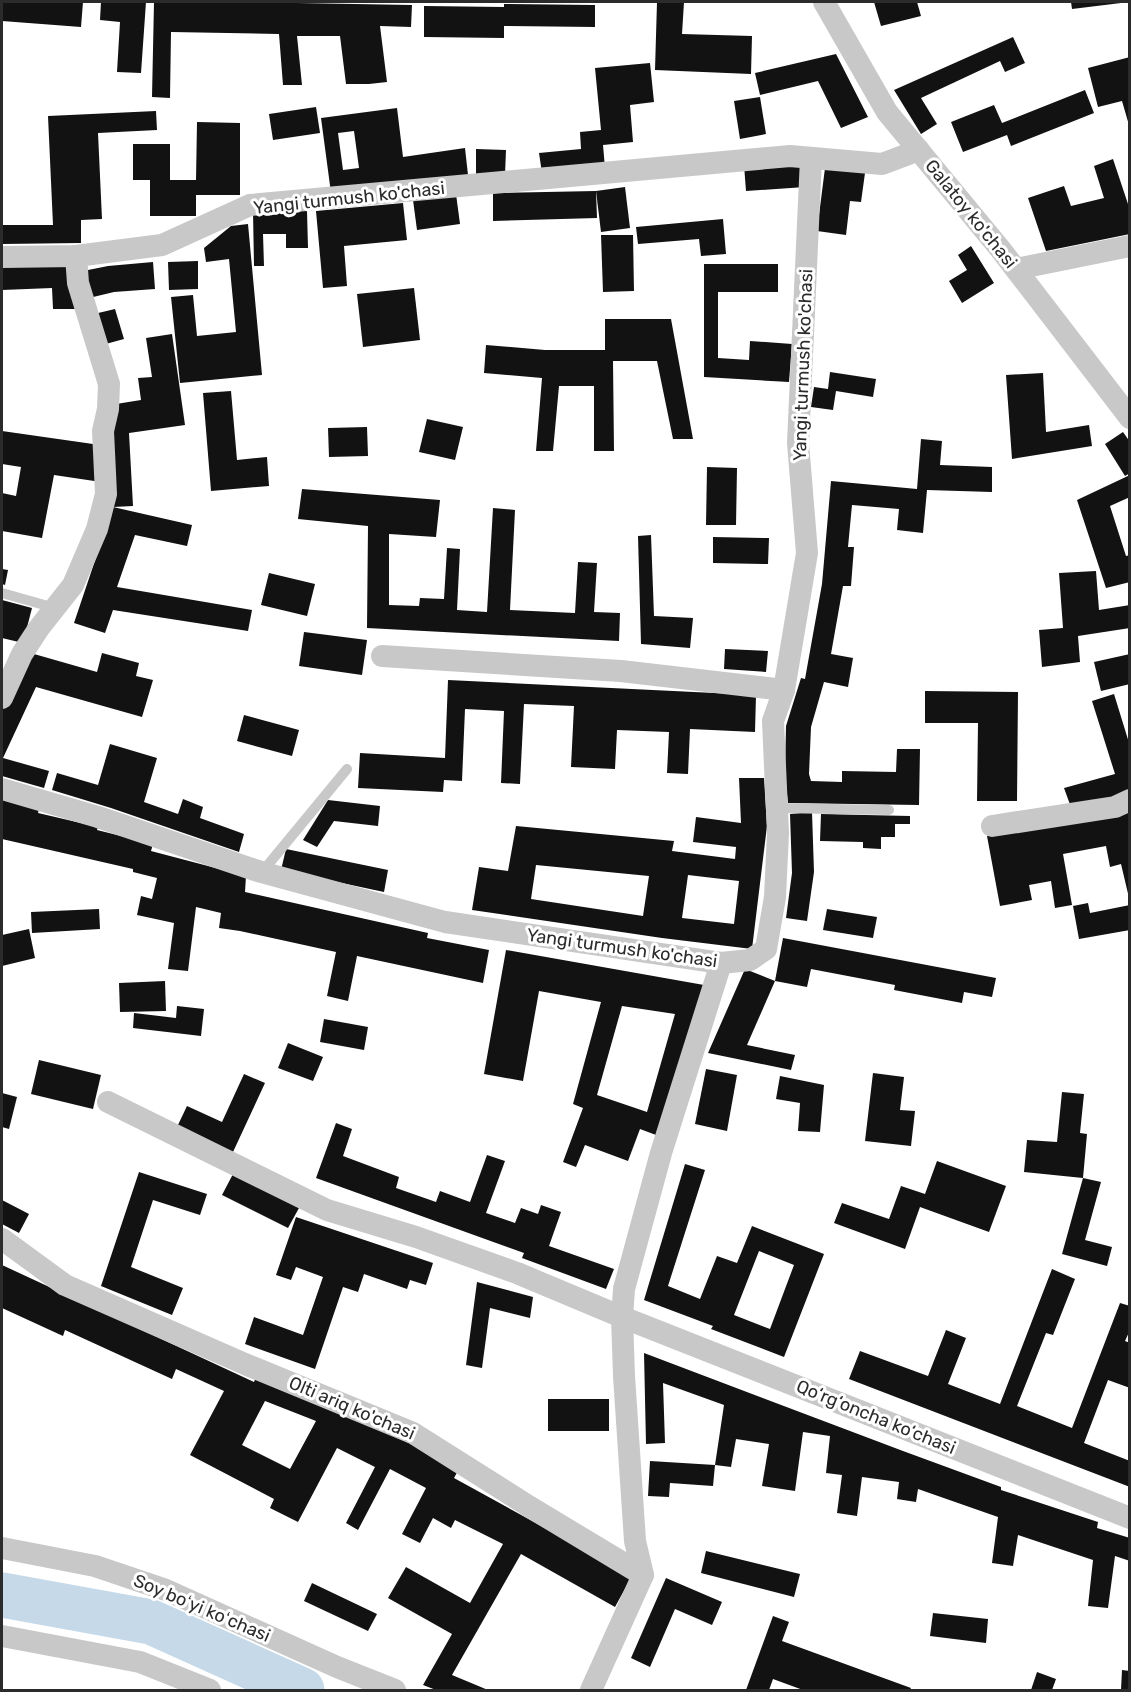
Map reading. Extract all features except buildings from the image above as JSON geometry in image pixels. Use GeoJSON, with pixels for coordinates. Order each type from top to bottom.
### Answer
{"type":"FeatureCollection","features":[{"type":"Feature","properties":{"kind":"street","name":"Galatoy ko'chasi"},"geometry":{"type":"LineString","coordinates":[[824,2],[887,112],[1016,269],[1130,418]]}},
{"type":"Feature","properties":{"kind":"street","name":"Yangi turmush ko'chasi"},"geometry":{"type":"LineString","coordinates":[[2,257],[76,256],[162,245],[250,205],[790,156],[882,164],[919,150]]}},
{"type":"Feature","properties":{"kind":"street","name":"Yangi turmush ko'chasi"},"geometry":{"type":"LineString","coordinates":[[2,789],[98,817],[261,872],[445,922],[721,963],[750,960],[766,949],[775,897],[778,833],[773,722],[784,690],[807,553],[798,443],[812,158]]}},
{"type":"Feature","properties":{"kind":"street"},"geometry":{"type":"LineString","coordinates":[[1016,269],[1130,246]]}},
{"type":"Feature","properties":{"kind":"street"},"geometry":{"type":"LineString","coordinates":[[2,698],[22,654],[73,585],[97,529],[106,494],[103,431],[108,409],[109,384],[78,283],[76,256]]}},
{"type":"Feature","properties":{"kind":"street"},"geometry":{"type":"LineString","coordinates":[[382,656],[621,671],[784,690]]}},
{"type":"Feature","properties":{"kind":"street"},"geometry":{"type":"LineString","coordinates":[[993,826],[1115,807],[1130,800]]}},
{"type":"Feature","properties":{"kind":"street"},"geometry":{"type":"LineString","coordinates":[[591,1690],[643,1575],[635,1541],[624,1376],[622,1317],[624,1289],[661,1154],[721,963]]}},
{"type":"Feature","properties":{"kind":"street","name":"Qo‘rg‘oncha ko‘chasi"},"geometry":{"type":"LineString","coordinates":[[108,1102],[327,1210],[416,1237],[517,1273],[622,1317],[1130,1518]]}},
{"type":"Feature","properties":{"kind":"street","name":"Olti ariq ko'chasi"},"geometry":{"type":"LineString","coordinates":[[2,1239],[65,1286],[245,1364],[413,1433],[643,1575]]}},
{"type":"Feature","properties":{"kind":"street","name":"Soy boʻyi koʻchasi"},"geometry":{"type":"LineString","coordinates":[[2,1548],[95,1566],[166,1590],[395,1690]]}},
{"type":"Feature","properties":{"kind":"street"},"geometry":{"type":"LineString","coordinates":[[2,1636],[140,1662],[210,1690]]}},
{"type":"Feature","properties":{"kind":"lane"},"geometry":{"type":"LineString","coordinates":[[2,593],[55,608]]}},
{"type":"Feature","properties":{"kind":"lane"},"geometry":{"type":"LineString","coordinates":[[261,872],[347,769]]}},
{"type":"Feature","properties":{"kind":"lane"},"geometry":{"type":"LineString","coordinates":[[777,808],[889,810]]}},
{"type":"Feature","properties":{"kind":"waterway"},"geometry":{"type":"LineString","coordinates":[[2,1595],[151,1622],[302,1690]]}}]}
